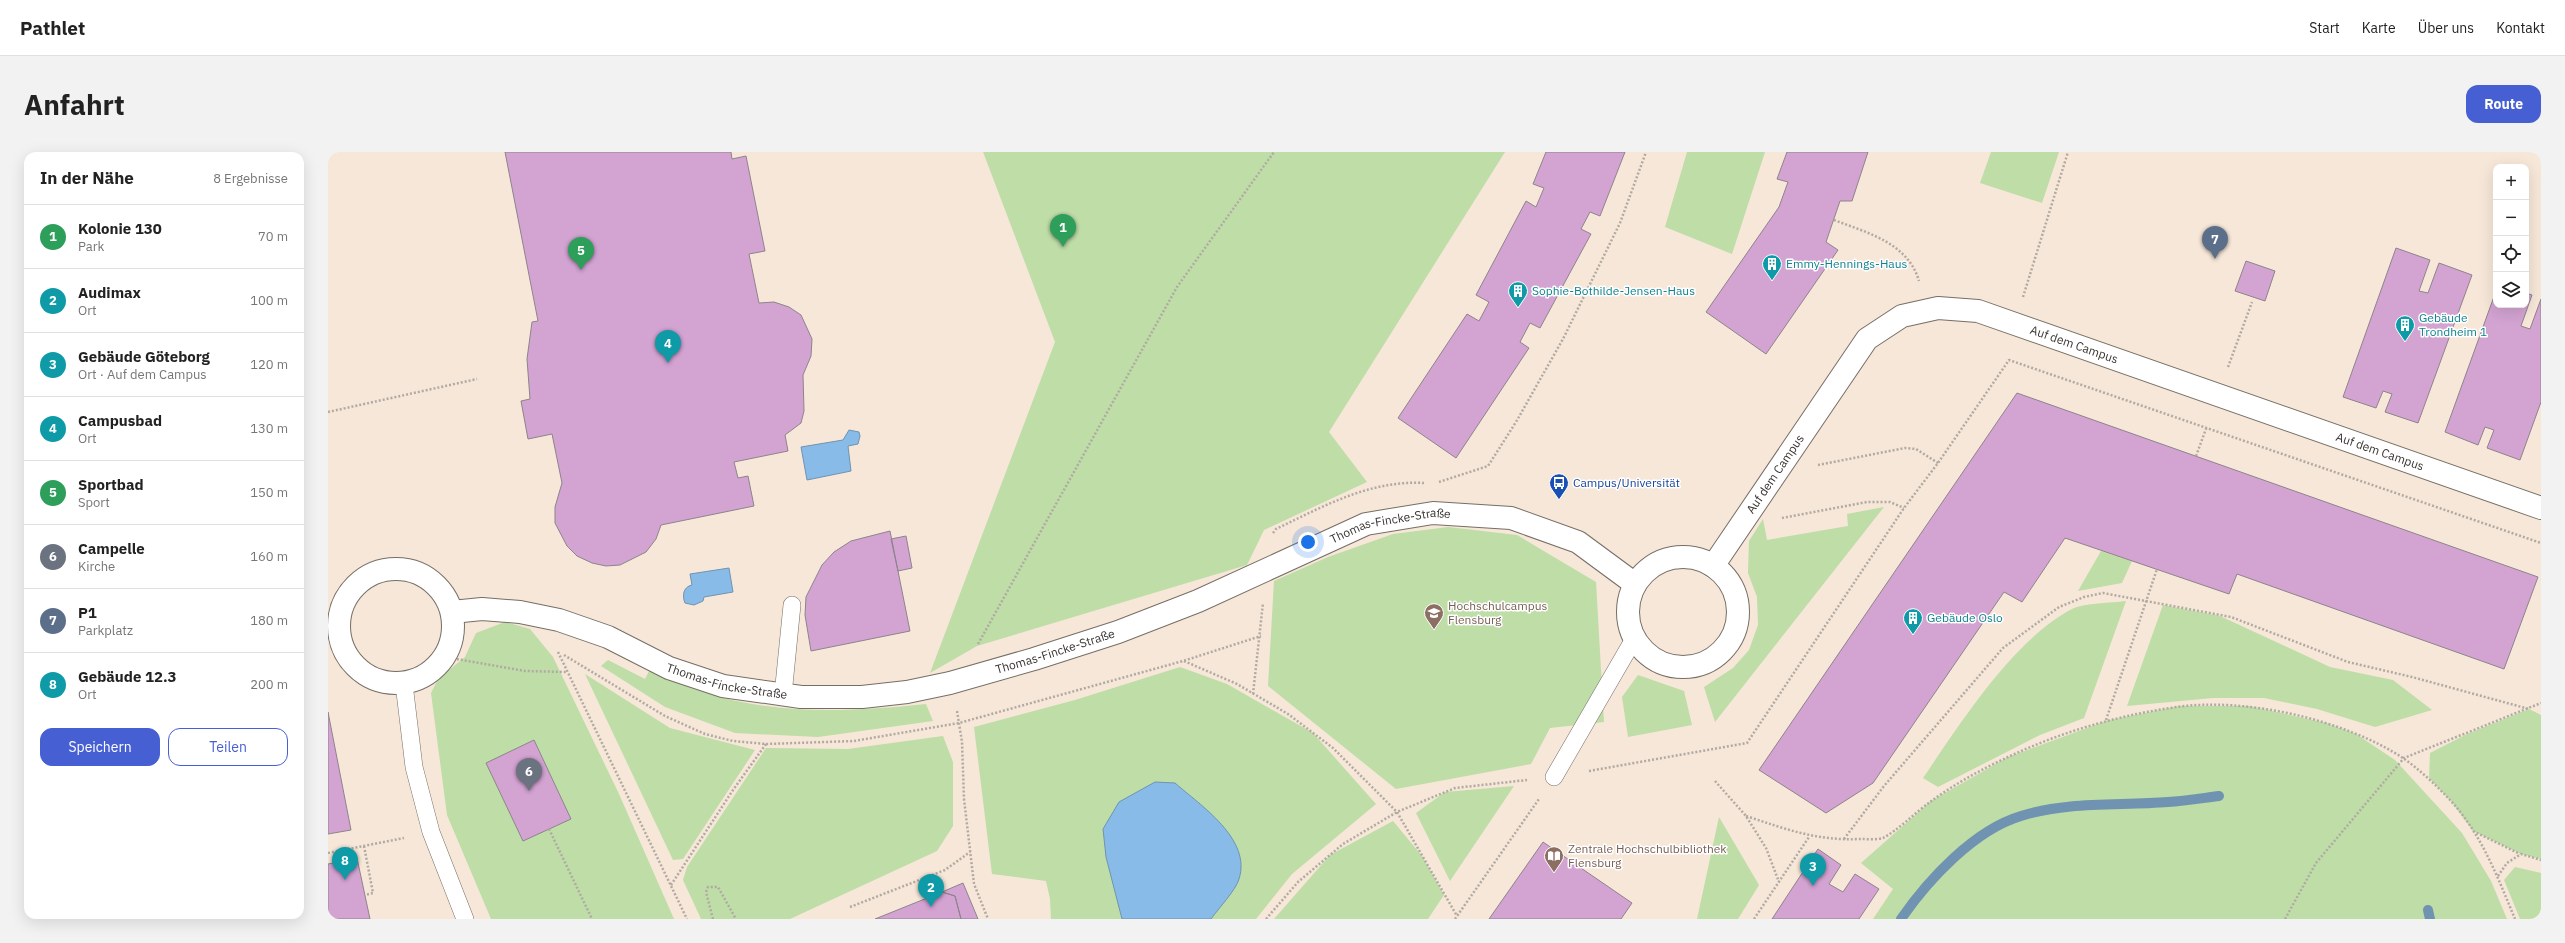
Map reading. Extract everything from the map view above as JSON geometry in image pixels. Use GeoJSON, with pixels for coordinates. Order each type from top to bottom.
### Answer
{"type":"FeatureCollection","features":[{"type":"Feature","properties":{"kind":"street","name":"Auf dem Campus"},"geometry":{"type":"LineString","coordinates":[[1714,566],[1867,339],[1902,316],[1938,308],[1978,311],[2541,508]]}},
{"type":"Feature","properties":{"kind":"street","name":"Thomas-Fincke-Straße"},"geometry":{"type":"LineString","coordinates":[[452,612],[482,609],[520,612],[559,620],[608,637],[669,668],[723,686],[783,695],[862,696],[907,692],[950,683],[1118,632],[1198,601],[1366,524],[1433,513],[1511,518],[1578,542],[1635,584]]}},
{"type":"Feature","properties":{"kind":"street"},"geometry":{"type":"LineString","coordinates":[[1676,558],[1695,558],[1714,566],[1730,584],[1737,601],[1738,620],[1732,639],[1713,659],[1695,666],[1676,667],[1657,662],[1634,640],[1628,622],[1628,602],[1635,584],[1642,574],[1658,563],[1676,558]]}},
{"type":"Feature","properties":{"kind":"street"},"geometry":{"type":"LineString","coordinates":[[403,569],[418,573],[443,592],[452,612],[453,637],[445,657],[427,676],[404,684],[380,682],[364,675],[347,658],[334,641],[339,615],[348,593],[364,578],[381,570],[403,569]]}},
{"type":"Feature","properties":{"kind":"lane"},"geometry":{"type":"LineString","coordinates":[[783,695],[792,605]]}},
{"type":"Feature","properties":{"kind":"lane"},"geometry":{"type":"LineString","coordinates":[[1554,777],[1634,640]]}},
{"type":"Feature","properties":{"kind":"lane"},"geometry":{"type":"LineString","coordinates":[[404,684],[414,766],[431,832],[465,919]]}},
{"type":"Feature","properties":{"kind":"path"},"geometry":{"type":"LineString","coordinates":[[977,646],[1177,287],[1274,152]]}},
{"type":"Feature","properties":{"kind":"path"},"geometry":{"type":"LineString","coordinates":[[1436,483],[1488,466],[1516,422],[1563,338],[1620,223],[1646,152]]}},
{"type":"Feature","properties":{"kind":"path"},"geometry":{"type":"LineString","coordinates":[[2015,324],[2068,152]]}},
{"type":"Feature","properties":{"kind":"path"},"geometry":{"type":"LineString","coordinates":[[1834,220],[1894,246],[1907,257],[1916,268],[1926,311]]}},
{"type":"Feature","properties":{"kind":"path"},"geometry":{"type":"LineString","coordinates":[[1266,919],[1298,882],[1343,844],[1397,812],[1455,788],[1554,777],[1747,743],[1904,508],[1938,463],[2009,360],[2541,543]]}},
{"type":"Feature","properties":{"kind":"path"},"geometry":{"type":"LineString","coordinates":[[328,412],[477,379]]}},
{"type":"Feature","properties":{"kind":"path"},"geometry":{"type":"LineString","coordinates":[[1784,462],[1798,469],[1905,448],[1916,449],[1938,463]]}},
{"type":"Feature","properties":{"kind":"path"},"geometry":{"type":"LineString","coordinates":[[1748,515],[1760,522],[1867,502],[1890,502],[1904,508]]}},
{"type":"Feature","properties":{"kind":"path"},"geometry":{"type":"LineString","coordinates":[[2106,720],[2157,569]]}},
{"type":"Feature","properties":{"kind":"path"},"geometry":{"type":"LineString","coordinates":[[1253,694],[1266,570]]}},
{"type":"Feature","properties":{"kind":"path"},"geometry":{"type":"LineString","coordinates":[[1844,840],[1884,786],[2003,648],[2030,626],[2059,607],[2084,597],[2103,593],[2231,617],[2348,662],[2412,677],[2529,709]]}},
{"type":"Feature","properties":{"kind":"path"},"geometry":{"type":"LineString","coordinates":[[559,620],[557,650],[687,919]]}},
{"type":"Feature","properties":{"kind":"path"},"geometry":{"type":"LineString","coordinates":[[445,657],[525,671],[568,672]]}},
{"type":"Feature","properties":{"kind":"path"},"geometry":{"type":"LineString","coordinates":[[1183,660],[1253,694],[1288,714],[1333,748],[1397,812],[1456,918],[1554,777]]}},
{"type":"Feature","properties":{"kind":"path"},"geometry":{"type":"LineString","coordinates":[[950,683],[962,742],[964,799],[974,884],[988,919]]}},
{"type":"Feature","properties":{"kind":"path"},"geometry":{"type":"LineString","coordinates":[[2285,919],[2316,863],[2404,758],[2541,703]]}},
{"type":"Feature","properties":{"kind":"path"},"geometry":{"type":"LineString","coordinates":[[1746,816],[1809,837],[1844,840],[1882,838],[1941,794],[2008,757],[2106,720],[2179,706],[2249,706],[2302,715],[2326,723],[2356,734],[2404,758],[2451,801],[2473,831],[2497,877],[2515,919]]}},
{"type":"Feature","properties":{"kind":"path"},"geometry":{"type":"LineString","coordinates":[[671,886],[733,790],[766,744]]}},
{"type":"Feature","properties":{"kind":"path"},"geometry":{"type":"LineString","coordinates":[[1715,781],[1746,816],[1766,848],[1779,882]]}},
{"type":"Feature","properties":{"kind":"path"},"geometry":{"type":"LineString","coordinates":[[549,829],[592,919]]}},
{"type":"Feature","properties":{"kind":"path"},"geometry":{"type":"LineString","coordinates":[[2473,831],[2521,854],[2541,860]]}},
{"type":"Feature","properties":{"kind":"path"},"geometry":{"type":"LineString","coordinates":[[328,853],[431,832]]}},
{"type":"Feature","properties":{"kind":"path"},"geometry":{"type":"LineString","coordinates":[[1754,919],[1809,837]]}},
{"type":"Feature","properties":{"kind":"path"},"geometry":{"type":"LineString","coordinates":[[364,846],[373,893],[365,895]]}},
{"type":"Feature","properties":{"kind":"path"},"geometry":{"type":"LineString","coordinates":[[850,907],[945,870],[970,851]]}},
{"type":"Feature","properties":{"kind":"path"},"geometry":{"type":"LineString","coordinates":[[2497,877],[2507,863],[2521,854]]}},
{"type":"Feature","properties":{"kind":"path"},"geometry":{"type":"LineString","coordinates":[[713,919],[706,892],[708,887],[714,886],[718,888],[736,919]]}},
{"type":"Feature","properties":{"kind":"shaded area","name":"Hochschulcampus Flensburg"},"geometry":{"type":"Polygon","coordinates":[[[328,152],[983,152],[1055,341],[1161,152],[2541,152],[2541,919],[328,919],[328,152]]]}},
{"type":"Feature","properties":{"kind":"green space"},"geometry":{"type":"Polygon","coordinates":[[[983,152],[1505,152],[1329,432],[1367,482],[1264,530],[1247,565],[977,646],[930,673],[1055,342],[983,152]]]}},
{"type":"Feature","properties":{"kind":"green space"},"geometry":{"type":"Polygon","coordinates":[[[1687,152],[1765,152],[1732,254],[1665,227],[1687,152]]]}},
{"type":"Feature","properties":{"kind":"green space"},"geometry":{"type":"Polygon","coordinates":[[[1991,152],[2059,152],[2042,203],[1980,183],[1991,152]]]}},
{"type":"Feature","properties":{"kind":"green space"},"geometry":{"type":"Polygon","coordinates":[[[1884,507],[1715,722],[1704,687],[1733,668],[1749,650],[1758,625],[1757,597],[1748,573],[1749,541],[1763,519],[1767,540],[1848,526],[1847,514],[1884,507]]]}},
{"type":"Feature","properties":{"kind":"green space"},"geometry":{"type":"Polygon","coordinates":[[[1448,527],[1517,535],[1596,582],[1604,722],[1550,728],[1531,764],[1396,789],[1268,686],[1274,581],[1328,557],[1393,534],[1448,527]]]}},
{"type":"Feature","properties":{"kind":"green space"},"geometry":{"type":"Polygon","coordinates":[[[2101,551],[2132,561],[2122,583],[2078,591],[2101,551]]]}},
{"type":"Feature","properties":{"kind":"green space"},"geometry":{"type":"Polygon","coordinates":[[[2126,601],[2084,718],[2040,735],[1938,787],[1923,778],[1989,685],[2029,641],[2050,623],[2072,609],[2090,604],[2126,601]]]}},
{"type":"Feature","properties":{"kind":"green space"},"geometry":{"type":"Polygon","coordinates":[[[2163,605],[2220,616],[2330,667],[2393,680],[2432,710],[2375,727],[2317,709],[2264,698],[2213,698],[2127,706],[2163,605]]]}},
{"type":"Feature","properties":{"kind":"green space"},"geometry":{"type":"Polygon","coordinates":[[[505,622],[530,629],[553,657],[619,794],[674,919],[491,919],[447,815],[431,693],[438,679],[465,657],[476,633],[505,622]]]}},
{"type":"Feature","properties":{"kind":"green space"},"geometry":{"type":"Polygon","coordinates":[[[608,660],[645,679],[650,669],[683,685],[717,696],[751,704],[785,708],[854,710],[926,704],[933,721],[818,737],[735,733],[665,707],[601,666],[608,660]]]}},
{"type":"Feature","properties":{"kind":"green space"},"geometry":{"type":"Polygon","coordinates":[[[1180,667],[1227,684],[1313,733],[1376,804],[1292,874],[1256,919],[1051,919],[1050,899],[1046,881],[992,874],[974,727],[1075,700],[1180,667]]]}},
{"type":"Feature","properties":{"kind":"green space"},"geometry":{"type":"Polygon","coordinates":[[[585,674],[670,728],[755,750],[683,859],[673,860],[585,674]]]}},
{"type":"Feature","properties":{"kind":"green space"},"geometry":{"type":"Polygon","coordinates":[[[1638,675],[1684,691],[1692,725],[1628,737],[1622,697],[1638,675]]]}},
{"type":"Feature","properties":{"kind":"green space"},"geometry":{"type":"Polygon","coordinates":[[[2179,706],[2249,706],[2326,723],[2356,734],[2395,760],[2462,833],[2491,881],[2507,919],[1873,919],[1893,889],[1861,863],[1931,801],[2008,757],[2106,721],[2179,706]]]}},
{"type":"Feature","properties":{"kind":"green space"},"geometry":{"type":"Polygon","coordinates":[[[2529,709],[2541,715],[2541,859],[2521,854],[2473,831],[2451,801],[2429,778],[2430,753],[2467,734],[2529,709]]]}},
{"type":"Feature","properties":{"kind":"green space"},"geometry":{"type":"Polygon","coordinates":[[[943,736],[953,762],[953,826],[937,851],[790,919],[701,919],[683,880],[687,867],[766,748],[848,749],[943,736]]]}},
{"type":"Feature","properties":{"kind":"green space"},"geometry":{"type":"Polygon","coordinates":[[[1514,786],[1450,881],[1416,813],[1445,792],[1514,786]]]}},
{"type":"Feature","properties":{"kind":"green space"},"geometry":{"type":"Polygon","coordinates":[[[1719,817],[1759,885],[1738,919],[1697,919],[1719,817]]]}},
{"type":"Feature","properties":{"kind":"green space"},"geometry":{"type":"Polygon","coordinates":[[[1393,821],[1422,856],[1444,895],[1428,919],[1274,919],[1330,855],[1393,821]]]}},
{"type":"Feature","properties":{"kind":"green space"},"geometry":{"type":"Polygon","coordinates":[[[2515,867],[2541,873],[2541,919],[2520,919],[2504,880],[2515,867]]]}},
{"type":"Feature","properties":{"kind":"water"},"geometry":{"type":"Polygon","coordinates":[[[849,430],[859,432],[860,436],[858,444],[848,446],[851,471],[807,480],[801,447],[843,440],[849,430]]]}},
{"type":"Feature","properties":{"kind":"water"},"geometry":{"type":"Polygon","coordinates":[[[729,568],[733,592],[704,597],[703,601],[694,605],[685,603],[684,592],[689,586],[692,585],[690,574],[729,568]]]}},
{"type":"Feature","properties":{"kind":"water"},"geometry":{"type":"Polygon","coordinates":[[[1155,782],[1175,783],[1210,812],[1231,837],[1238,850],[1241,864],[1239,879],[1231,894],[1211,919],[1122,919],[1106,857],[1103,829],[1119,802],[1155,782]]]}},
{"type":"Feature","properties":{"kind":"building"},"geometry":{"type":"Polygon","coordinates":[[[505,152],[731,152],[732,159],[746,156],[765,251],[749,254],[759,303],[774,302],[789,307],[801,315],[812,339],[811,356],[803,375],[804,411],[801,423],[785,435],[788,451],[734,462],[738,478],[748,476],[754,506],[661,525],[656,539],[646,552],[620,565],[606,566],[592,563],[577,556],[567,546],[555,523],[555,507],[562,483],[552,434],[528,439],[521,401],[530,399],[527,359],[532,322],[538,321],[505,152]]]}},
{"type":"Feature","properties":{"kind":"building","name":"Sophie-Bothilde-Jensen-Haus"},"geometry":{"type":"Polygon","coordinates":[[[1546,152],[1625,152],[1600,216],[1590,212],[1581,229],[1591,234],[1540,328],[1530,323],[1520,342],[1529,348],[1456,458],[1398,418],[1467,314],[1479,321],[1489,302],[1476,295],[1526,201],[1536,207],[1544,188],[1533,184],[1546,152]]]}},
{"type":"Feature","properties":{"kind":"building","name":"Emmy-Hennings-Haus"},"geometry":{"type":"Polygon","coordinates":[[[1787,152],[1868,152],[1852,201],[1840,201],[1826,242],[1838,250],[1766,354],[1706,312],[1779,207],[1788,182],[1777,179],[1787,152]]]}},
{"type":"Feature","properties":{"kind":"building","name":"Gebäude Trondheim 1"},"geometry":{"type":"Polygon","coordinates":[[[2396,248],[2430,260],[2419,291],[2428,293],[2439,263],[2472,275],[2418,423],[2385,412],[2392,394],[2383,391],[2376,408],[2343,397],[2396,248]]]}},
{"type":"Feature","properties":{"kind":"building"},"geometry":{"type":"Polygon","coordinates":[[[2246,261],[2275,271],[2265,301],[2235,291],[2246,261]]]}},
{"type":"Feature","properties":{"kind":"building"},"geometry":{"type":"Polygon","coordinates":[[[2529,294],[2532,295],[2529,303],[2529,294]]]}},
{"type":"Feature","properties":{"kind":"building"},"geometry":{"type":"Polygon","coordinates":[[[2493,299],[2493,308],[2527,308],[2521,326],[2530,329],[2541,299],[2541,402],[2520,460],[2487,448],[2494,430],[2485,427],[2478,445],[2445,432],[2493,299]]]}},
{"type":"Feature","properties":{"kind":"building","name":"Gebäude Oslo"},"geometry":{"type":"Polygon","coordinates":[[[2017,393],[2538,577],[2504,669],[2237,574],[2229,594],[2065,538],[2022,602],[2004,592],[1873,783],[1826,813],[1759,770],[2017,393]]]}},
{"type":"Feature","properties":{"kind":"building"},"geometry":{"type":"Polygon","coordinates":[[[890,531],[910,631],[811,651],[805,615],[806,597],[822,565],[834,552],[851,541],[890,531]]]}},
{"type":"Feature","properties":{"kind":"building"},"geometry":{"type":"Polygon","coordinates":[[[906,536],[912,568],[898,571],[891,539],[906,536]]]}},
{"type":"Feature","properties":{"kind":"building"},"geometry":{"type":"Polygon","coordinates":[[[328,712],[351,830],[328,834],[328,712]]]}},
{"type":"Feature","properties":{"kind":"building"},"geometry":{"type":"Polygon","coordinates":[[[534,740],[571,819],[523,841],[486,763],[534,740]]]}},
{"type":"Feature","properties":{"kind":"building","name":"Zentrale Hochschulbibliothek Flensburg"},"geometry":{"type":"Polygon","coordinates":[[[1543,842],[1632,903],[1621,919],[1489,919],[1543,842]]]}},
{"type":"Feature","properties":{"kind":"building"},"geometry":{"type":"Polygon","coordinates":[[[1818,849],[1841,865],[1829,884],[1843,892],[1855,874],[1879,889],[1859,919],[1772,919],[1818,849]]]}},
{"type":"Feature","properties":{"kind":"building"},"geometry":{"type":"Polygon","coordinates":[[[357,858],[370,919],[328,919],[328,864],[357,858]]]}},
{"type":"Feature","properties":{"kind":"building"},"geometry":{"type":"Polygon","coordinates":[[[963,883],[978,919],[961,919],[955,896],[942,892],[963,883]]]}},
{"type":"Feature","properties":{"kind":"building"},"geometry":{"type":"Polygon","coordinates":[[[942,892],[955,896],[961,919],[875,919],[942,892]]]}},
{"type":"Feature","properties":{"kind":"waterway"},"geometry":{"type":"LineString","coordinates":[[1901,919],[1938,873],[1969,844],[2003,823],[2021,816],[2039,811],[2075,806],[2168,802],[2219,796]]}},
{"type":"Feature","properties":{"kind":"waterway"},"geometry":{"type":"LineString","coordinates":[[2428,910],[2430,919]]}},
{"type":"Feature","properties":{"kind":"place","name":"Kolonie 130"},"geometry":{"type":"Point","coordinates":[1063,247]}},
{"type":"Feature","properties":{"kind":"place","name":"P1"},"geometry":{"type":"Point","coordinates":[2215,259]}},
{"type":"Feature","properties":{"kind":"place","name":"Sportbad"},"geometry":{"type":"Point","coordinates":[581,270]}},
{"type":"Feature","properties":{"kind":"place","name":"Emmy-Hennings-Haus"},"geometry":{"type":"Point","coordinates":[1772,281]}},
{"type":"Feature","properties":{"kind":"place","name":"Sophie-Bothilde-Jensen-Haus"},"geometry":{"type":"Point","coordinates":[1518,308]}},
{"type":"Feature","properties":{"kind":"place","name":"Gebäude Trondheim 1"},"geometry":{"type":"Point","coordinates":[2405,342]}},
{"type":"Feature","properties":{"kind":"place","name":"Campusbad"},"geometry":{"type":"Point","coordinates":[668,363]}},
{"type":"Feature","properties":{"kind":"place","name":"Campus/Universität"},"geometry":{"type":"Point","coordinates":[1559,500]}},
{"type":"Feature","properties":{"kind":"place","name":"Hochschulcampus Flensburg"},"geometry":{"type":"Point","coordinates":[1434,630]}},
{"type":"Feature","properties":{"kind":"place","name":"Gebäude Oslo"},"geometry":{"type":"Point","coordinates":[1913,635]}},
{"type":"Feature","properties":{"kind":"place","name":"Campelle"},"geometry":{"type":"Point","coordinates":[529,791]}},
{"type":"Feature","properties":{"kind":"place","name":"Zentrale Hochschulbibliothek Flensburg"},"geometry":{"type":"Point","coordinates":[1554,873]}},
{"type":"Feature","properties":{"kind":"place","name":"Gebäude 12.3"},"geometry":{"type":"Point","coordinates":[345,880]}},
{"type":"Feature","properties":{"kind":"place","name":"Gebäude Göteborg"},"geometry":{"type":"Point","coordinates":[1813,886]}},
{"type":"Feature","properties":{"kind":"place","name":"Audimax"},"geometry":{"type":"Point","coordinates":[931,907]}}]}
